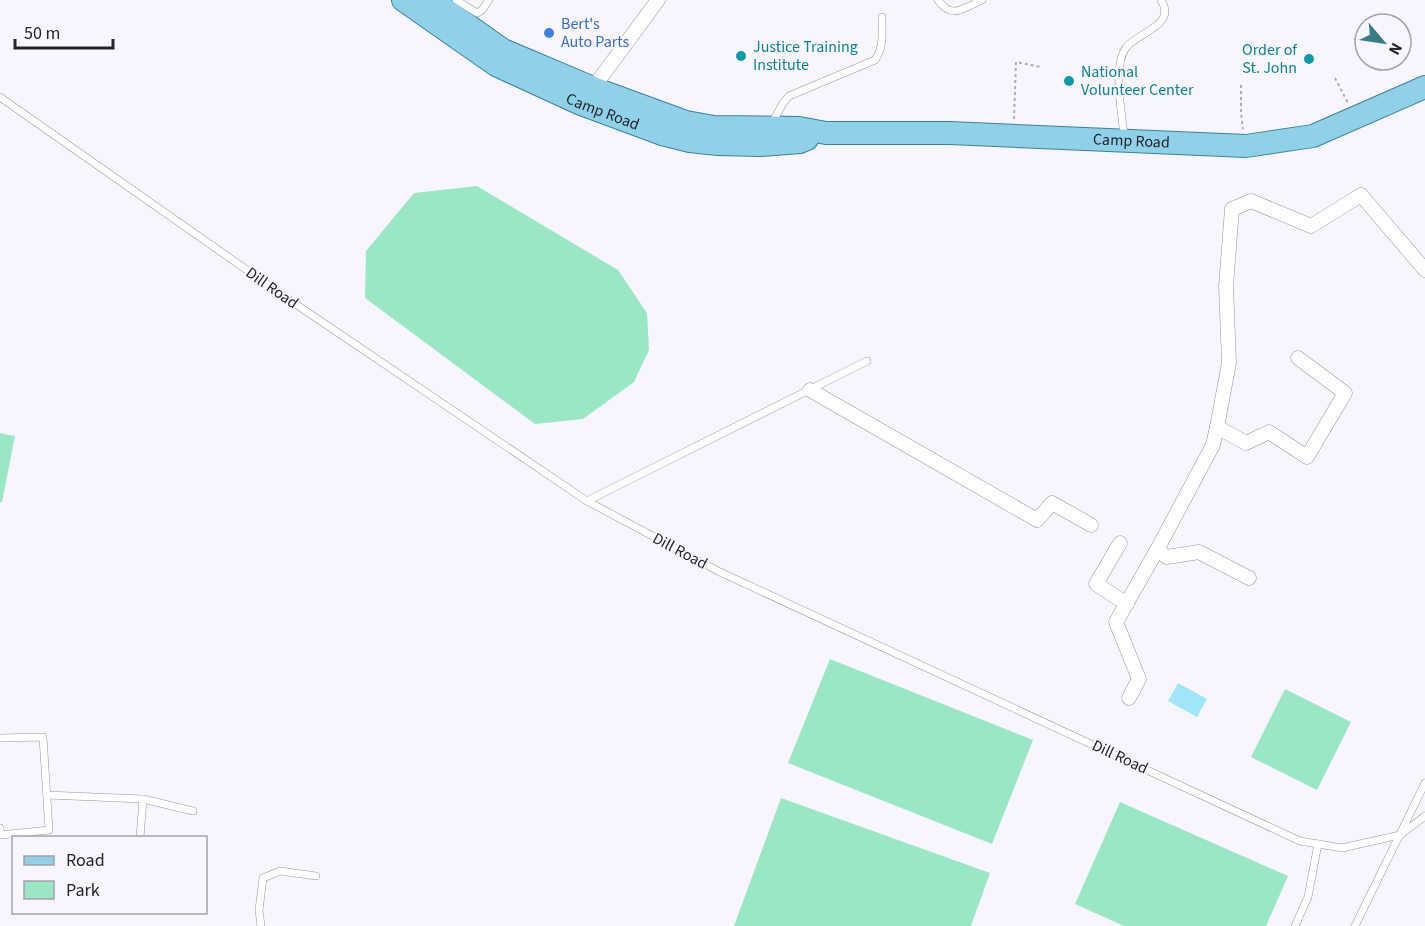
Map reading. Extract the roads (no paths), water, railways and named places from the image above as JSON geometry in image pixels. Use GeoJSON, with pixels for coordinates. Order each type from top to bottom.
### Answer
{"type":"FeatureCollection","features":[{"type":"Feature","properties":{"kind":"main road","name":"Camp Road"},"geometry":{"type":"LineString","coordinates":[[403,0],[496,65],[581,104],[662,134],[690,141],[760,145],[800,142],[826,133]]}},
{"type":"Feature","properties":{"kind":"main road","name":"Camp Road"},"geometry":{"type":"LineString","coordinates":[[432,0],[503,50],[593,88],[686,122],[714,127],[800,128],[826,133],[951,133],[1246,146],[1313,136],[1425,87]]}},
{"type":"Feature","properties":{"kind":"street"},"geometry":{"type":"LineString","coordinates":[[593,88],[658,0]]}},
{"type":"Feature","properties":{"kind":"street"},"geometry":{"type":"LineString","coordinates":[[1129,698],[1140,679],[1116,622],[1213,445],[1217,427],[1229,363],[1226,286],[1232,208],[1251,201],[1311,226],[1361,195],[1425,270]]}},
{"type":"Feature","properties":{"kind":"street"},"geometry":{"type":"LineString","coordinates":[[1217,427],[1246,443],[1269,432],[1307,457],[1345,393],[1298,358]]}},
{"type":"Feature","properties":{"kind":"street"},"geometry":{"type":"LineString","coordinates":[[810,390],[1037,520],[1052,503],[1091,525]]}},
{"type":"Feature","properties":{"kind":"street"},"geometry":{"type":"LineString","coordinates":[[1120,543],[1095,584],[1127,604]]}},
{"type":"Feature","properties":{"kind":"street"},"geometry":{"type":"LineString","coordinates":[[1157,550],[1167,557],[1199,552],[1249,578]]}},
{"type":"Feature","properties":{"kind":"lane"},"geometry":{"type":"LineString","coordinates":[[456,0],[477,13],[489,0]]}},
{"type":"Feature","properties":{"kind":"lane"},"geometry":{"type":"LineString","coordinates":[[938,0],[946,10],[953,12],[981,0]]}},
{"type":"Feature","properties":{"kind":"lane"},"geometry":{"type":"LineString","coordinates":[[1124,142],[1120,58],[1126,47],[1159,25],[1165,13],[1161,0]]}},
{"type":"Feature","properties":{"kind":"lane"},"geometry":{"type":"LineString","coordinates":[[769,128],[789,96],[875,60],[880,52],[882,17]]}},
{"type":"Feature","properties":{"kind":"lane","name":"Dill Road"},"geometry":{"type":"LineString","coordinates":[[0,98],[294,303],[587,501],[720,572],[1300,841],[1342,848],[1400,835],[1425,816]]}},
{"type":"Feature","properties":{"kind":"lane"},"geometry":{"type":"LineString","coordinates":[[587,501],[867,361]]}},
{"type":"Feature","properties":{"kind":"lane"},"geometry":{"type":"LineString","coordinates":[[0,738],[43,737],[49,830],[1,835],[0,828]]}},
{"type":"Feature","properties":{"kind":"lane"},"geometry":{"type":"LineString","coordinates":[[1355,926],[1425,783]]}},
{"type":"Feature","properties":{"kind":"lane"},"geometry":{"type":"LineString","coordinates":[[47,795],[143,799],[193,811]]}},
{"type":"Feature","properties":{"kind":"lane"},"geometry":{"type":"LineString","coordinates":[[140,836],[143,799]]}},
{"type":"Feature","properties":{"kind":"lane"},"geometry":{"type":"LineString","coordinates":[[1295,926],[1308,897],[1318,844]]}},
{"type":"Feature","properties":{"kind":"lane"},"geometry":{"type":"LineString","coordinates":[[261,926],[259,910],[263,878],[280,871],[316,876]]}},
{"type":"Feature","properties":{"kind":"water"},"geometry":{"type":"Polygon","coordinates":[[[1178,683],[1207,699],[1197,717],[1168,701],[1178,683]]]}},
{"type":"Feature","properties":{"kind":"place","name":"Bert's Auto Parts"},"geometry":{"type":"Point","coordinates":[549,33]}},
{"type":"Feature","properties":{"kind":"place","name":"Justice Training Institute"},"geometry":{"type":"Point","coordinates":[741,56]}},
{"type":"Feature","properties":{"kind":"place","name":"Order of St. John"},"geometry":{"type":"Point","coordinates":[1309,59]}},
{"type":"Feature","properties":{"kind":"place","name":"National Volunteer Center"},"geometry":{"type":"Point","coordinates":[1069,81]}}]}
